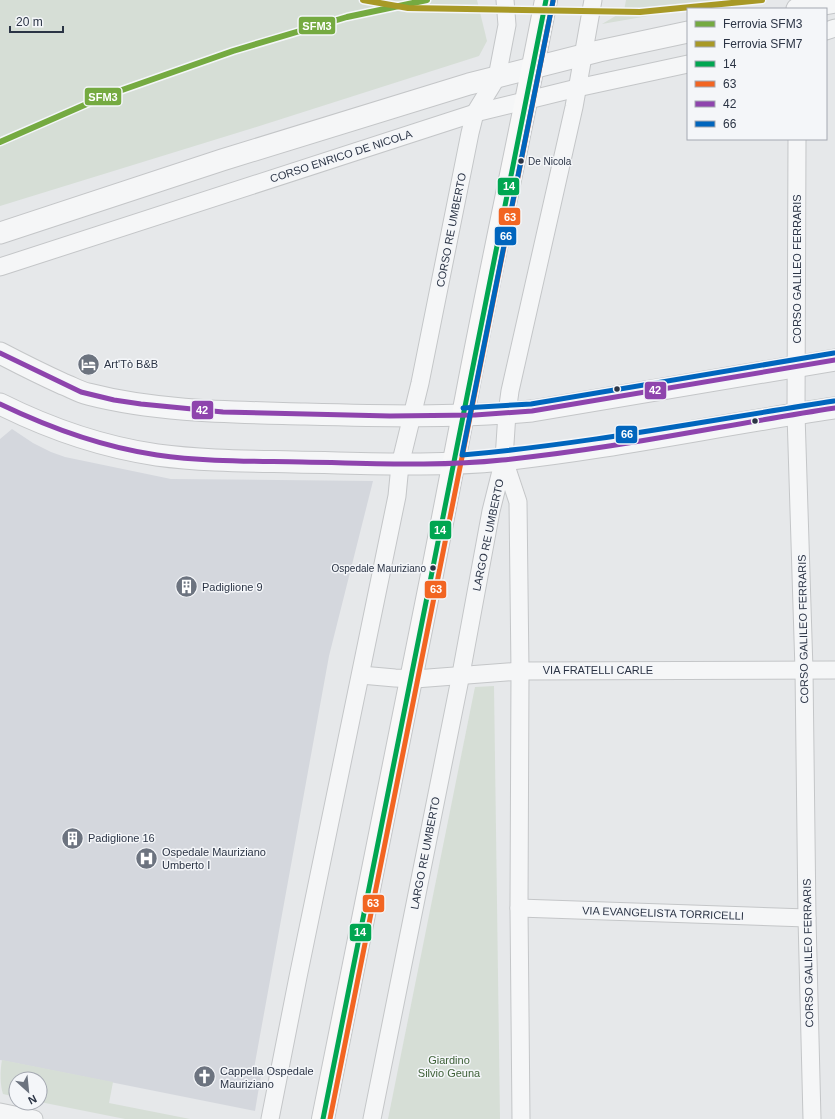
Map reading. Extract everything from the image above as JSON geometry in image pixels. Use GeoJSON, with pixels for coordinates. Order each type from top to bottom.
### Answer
{"type":"FeatureCollection","features":[{"type":"Feature","properties":{"kind":"main road"},"geometry":{"type":"LineString","coordinates":[[323,1119],[546,0]]}},
{"type":"Feature","properties":{"kind":"street","name":"CORSO RE UMBERTO"},"geometry":{"type":"LineString","coordinates":[[400,465],[420,383],[475,113],[497,77],[507,25],[505,0]]}},
{"type":"Feature","properties":{"kind":"street"},"geometry":{"type":"LineString","coordinates":[[504,459],[510,390],[574,107],[593,0]]}},
{"type":"Feature","properties":{"kind":"street"},"geometry":{"type":"LineString","coordinates":[[800,7],[835,2]]}},
{"type":"Feature","properties":{"kind":"street"},"geometry":{"type":"LineString","coordinates":[[0,233],[222,160],[469,84],[583,54],[687,32]]}},
{"type":"Feature","properties":{"kind":"street","name":"CORSO ENRICO DE NICOLA"},"geometry":{"type":"LineString","coordinates":[[0,267],[475,113],[577,88],[687,64]]}},
{"type":"Feature","properties":{"kind":"street","name":"CORSO GALILEO FERRARIS"},"geometry":{"type":"LineString","coordinates":[[797,140],[796,414],[804,670],[807,918],[812,1119]]}},
{"type":"Feature","properties":{"kind":"street"},"geometry":{"type":"LineString","coordinates":[[0,353],[32,370],[86,394],[136,404],[196,410],[412,416],[507,413],[553,408],[835,360]]}},
{"type":"Feature","properties":{"kind":"street"},"geometry":{"type":"LineString","coordinates":[[0,404],[65,433],[118,448],[158,455],[208,459],[400,465],[504,459],[580,450],[835,408]]}},
{"type":"Feature","properties":{"kind":"street","name":"LARGO RE UMBERTO"},"geometry":{"type":"LineString","coordinates":[[504,459],[518,502],[521,1119]]}},
{"type":"Feature","properties":{"kind":"street","name":"LARGO RE UMBERTO"},"geometry":{"type":"LineString","coordinates":[[372,1119],[461,674],[491,511],[504,459]]}},
{"type":"Feature","properties":{"kind":"street"},"geometry":{"type":"LineString","coordinates":[[270,1119],[397,496],[400,465]]}},
{"type":"Feature","properties":{"kind":"street","name":"VIA FRATELLI CARLE"},"geometry":{"type":"LineString","coordinates":[[361,675],[411,678],[520,671],[835,670]]}},
{"type":"Feature","properties":{"kind":"street","name":"VIA EVANGELISTA TORRICELLI"},"geometry":{"type":"LineString","coordinates":[[519,908],[807,918]]}},
{"type":"Feature","properties":{"kind":"street"},"geometry":{"type":"LineString","coordinates":[[0,1112],[34,1119]]}},
{"type":"Feature","properties":{"kind":"shaded area","name":"Ospedale Mauriziano Umberto I"},"geometry":{"type":"Polygon","coordinates":[[[12,429],[33,443],[65,457],[171,479],[373,481],[329,656],[253,1074],[261,1075],[255,1111],[0,1060],[0,439],[12,429]]]}},
{"type":"Feature","properties":{"kind":"green space"},"geometry":{"type":"Polygon","coordinates":[[[0,0],[477,0],[487,41],[479,56],[0,206],[0,0]]]}},
{"type":"Feature","properties":{"kind":"green space"},"geometry":{"type":"Polygon","coordinates":[[[626,0],[740,0],[602,24],[624,11],[626,0]]]}},
{"type":"Feature","properties":{"kind":"green space","name":"Giardino Silvio Geuna"},"geometry":{"type":"Polygon","coordinates":[[[494,686],[500,1119],[388,1119],[475,687],[494,686]]]}},
{"type":"Feature","properties":{"kind":"green space"},"geometry":{"type":"Polygon","coordinates":[[[2,1060],[113,1082],[109,1103],[190,1119],[125,1119],[48,1104],[48,1071],[8,1071],[8,1095],[3,1094],[1,1086],[2,1060]]]}},
{"type":"Feature","properties":{"kind":"rail line","name":"SFM7"},"geometry":{"type":"LineString","coordinates":[[363,0],[408,8],[640,12],[762,0]]}},
{"type":"Feature","properties":{"kind":"rail line","name":"SFM3"},"geometry":{"type":"LineString","coordinates":[[0,142],[105,96],[233,51],[347,17],[427,0]]}},
{"type":"Feature","properties":{"kind":"transit line","name":"14"},"geometry":{"type":"LineString","coordinates":[[323,1119],[546,0]]}},
{"type":"Feature","properties":{"kind":"transit line","name":"63"},"geometry":{"type":"LineString","coordinates":[[330,1119],[553,1]]}},
{"type":"Feature","properties":{"kind":"transit line","name":"66"},"geometry":{"type":"LineString","coordinates":[[553,1],[462,455],[555,445],[834,401]]}},
{"type":"Feature","properties":{"kind":"transit line","name":"42"},"geometry":{"type":"LineString","coordinates":[[0,353],[81,392],[114,400],[223,412],[390,416],[475,415],[532,411],[835,360]]}},
{"type":"Feature","properties":{"kind":"transit line","name":"66"},"geometry":{"type":"LineString","coordinates":[[463,408],[531,404],[834,353]]}},
{"type":"Feature","properties":{"kind":"transit line","name":"42"},"geometry":{"type":"LineString","coordinates":[[0,404],[57,429],[77,436],[116,447],[157,455],[230,461],[402,464],[477,462],[586,450],[835,408]]}},
{"type":"Feature","properties":{"kind":"place","name":"De Nicola"},"geometry":{"type":"Point","coordinates":[521,161]}},
{"type":"Feature","properties":{"kind":"place","name":"Art'Tò B&B"},"geometry":{"type":"Point","coordinates":[89,364]}},
{"type":"Feature","properties":{"kind":"place","name":"Ospedale Mauriziano"},"geometry":{"type":"Point","coordinates":[433,568]}},
{"type":"Feature","properties":{"kind":"place","name":"Padiglione 9"},"geometry":{"type":"Point","coordinates":[187,587]}},
{"type":"Feature","properties":{"kind":"place","name":"Padiglione 16"},"geometry":{"type":"Point","coordinates":[72,838]}},
{"type":"Feature","properties":{"kind":"place","name":"Ospedale Mauriziano Umberto I"},"geometry":{"type":"Point","coordinates":[146,858]}},
{"type":"Feature","properties":{"kind":"place","name":"Cappella Ospedale Mauriziano"},"geometry":{"type":"Point","coordinates":[205,1077]}}]}
